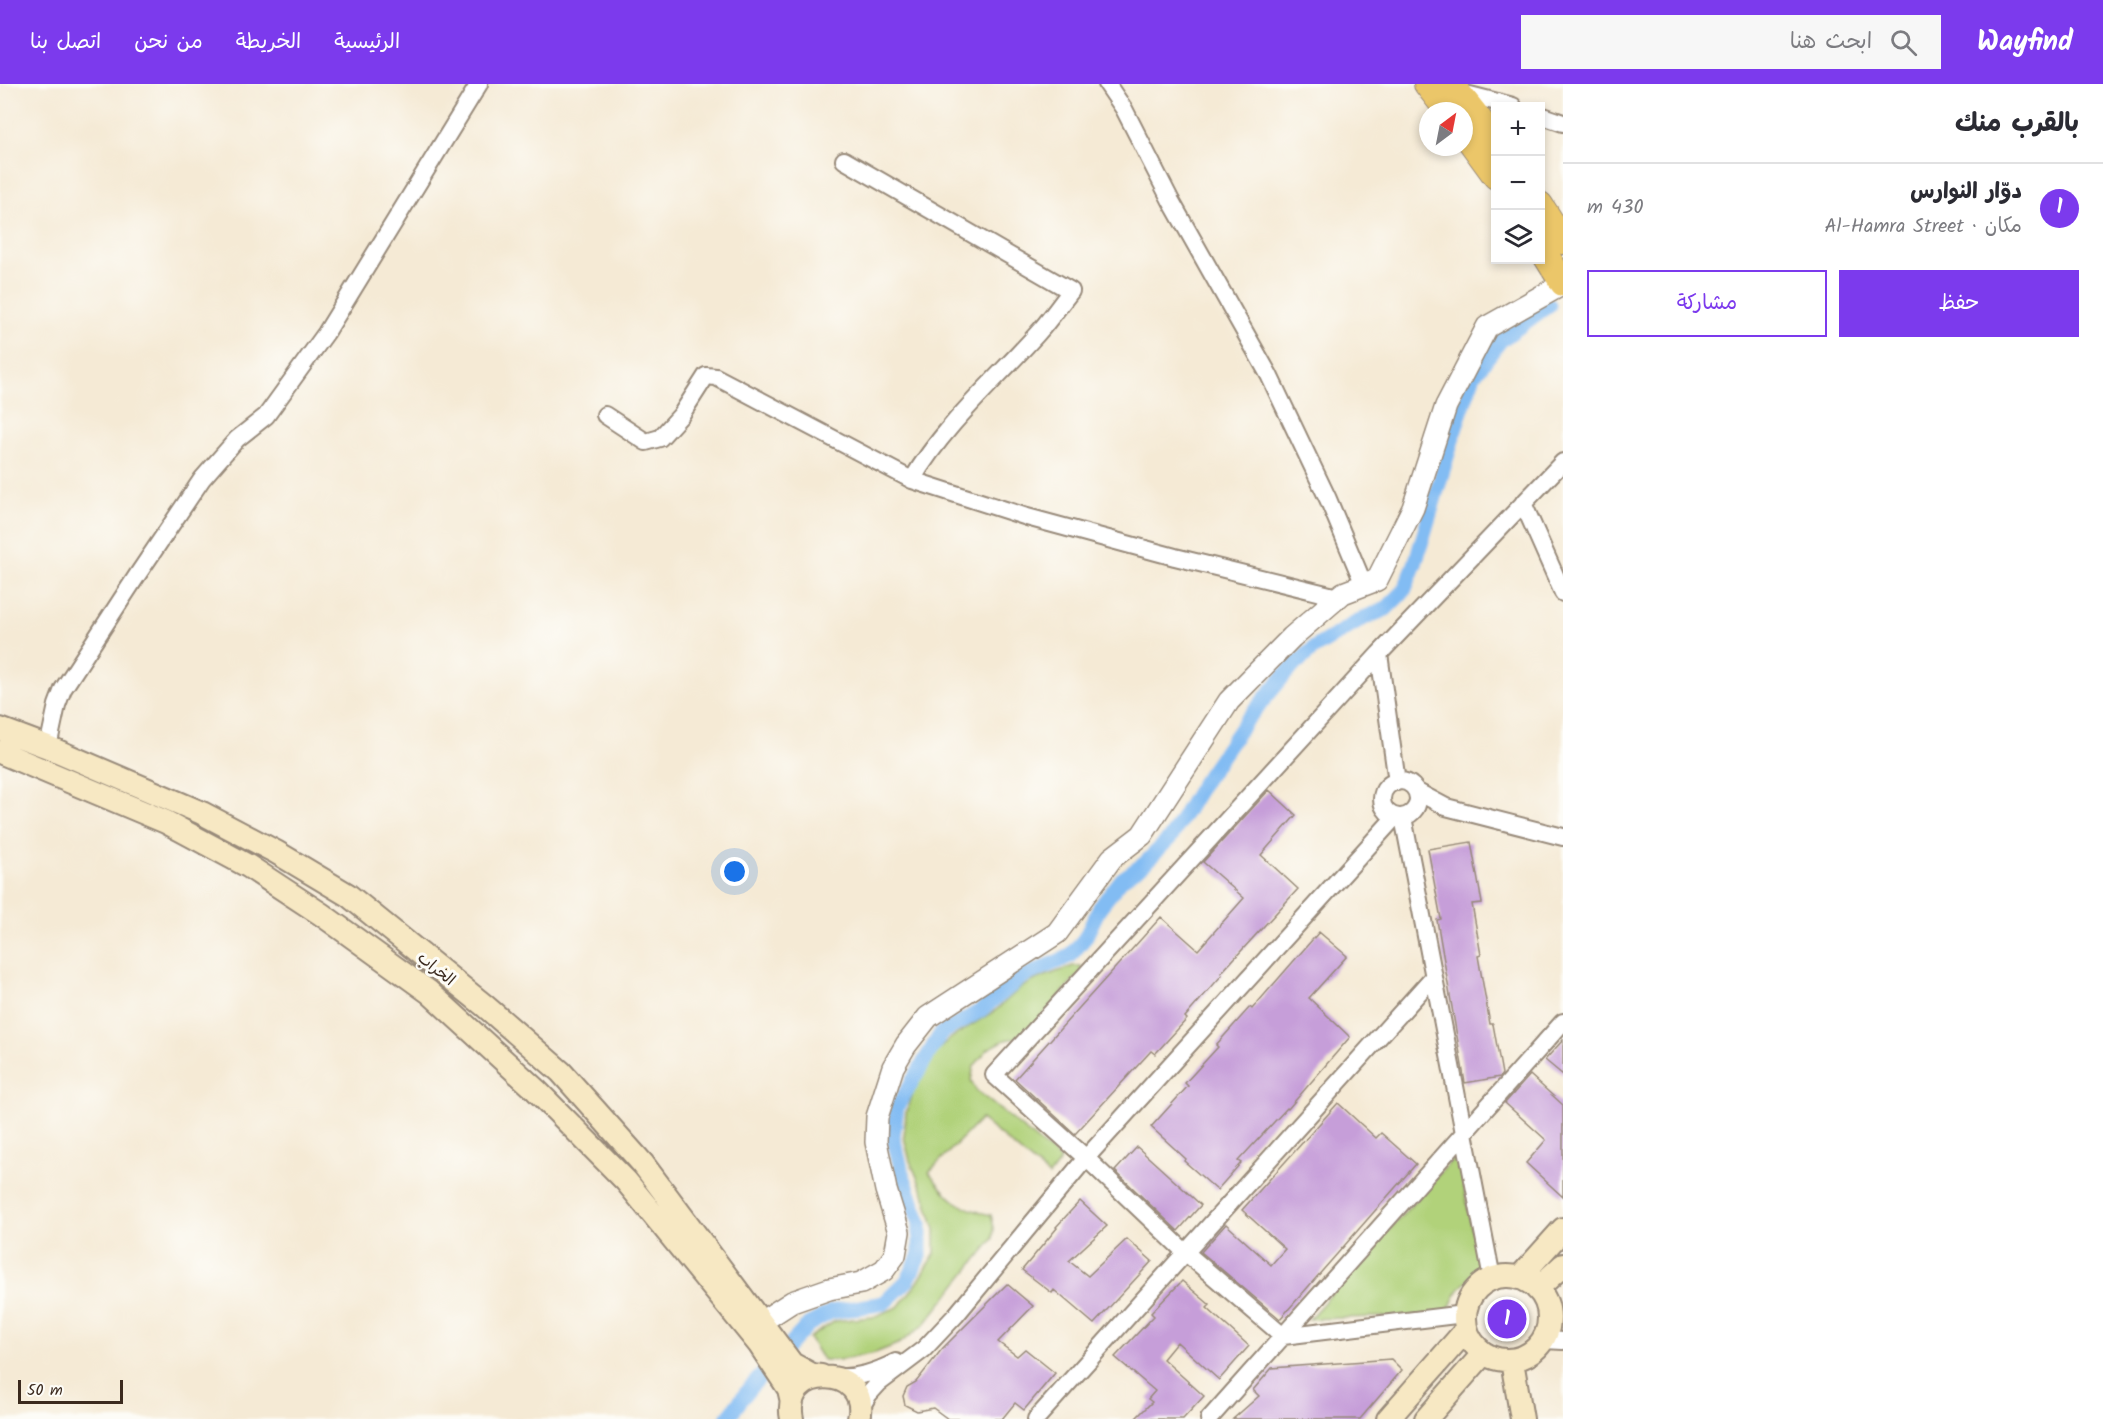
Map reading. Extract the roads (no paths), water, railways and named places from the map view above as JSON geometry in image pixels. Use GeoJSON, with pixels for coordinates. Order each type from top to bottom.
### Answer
{"type":"FeatureCollection","features":[{"type":"Feature","properties":{"kind":"main road"},"geometry":{"type":"LineString","coordinates":[[1427,84],[1452,96],[1491,136]]}},
{"type":"Feature","properties":{"kind":"main road"},"geometry":{"type":"LineString","coordinates":[[1473,144],[1491,169]]}},
{"type":"Feature","properties":{"kind":"main road"},"geometry":{"type":"LineString","coordinates":[[1543,210],[1563,241]]}},
{"type":"Feature","properties":{"kind":"main road"},"geometry":{"type":"LineString","coordinates":[[1545,254],[1563,284]]}},
{"type":"Feature","properties":{"kind":"main road","name":"الخراب"},"geometry":{"type":"LineString","coordinates":[[0,729],[48,747],[202,813],[276,852],[348,895],[485,1006],[561,1072],[643,1164],[764,1335]]}},
{"type":"Feature","properties":{"kind":"main road"},"geometry":{"type":"LineString","coordinates":[[0,752],[166,822],[248,866],[321,914],[429,992],[536,1090],[626,1181],[764,1335],[786,1369],[791,1414]]}},
{"type":"Feature","properties":{"kind":"main road"},"geometry":{"type":"LineString","coordinates":[[1528,1283],[1563,1229]]}},
{"type":"Feature","properties":{"kind":"main road"},"geometry":{"type":"LineString","coordinates":[[1528,1283],[1563,1265]]}},
{"type":"Feature","properties":{"kind":"main road"},"geometry":{"type":"LineString","coordinates":[[1505,1276],[1528,1283],[1545,1300],[1553,1340],[1525,1357],[1512,1361],[1492,1359],[1470,1340],[1465,1322],[1467,1302],[1481,1284],[1491,1278],[1505,1276]]}},
{"type":"Feature","properties":{"kind":"main road"},"geometry":{"type":"LineString","coordinates":[[1388,1419],[1465,1322]]}},
{"type":"Feature","properties":{"kind":"main road"},"geometry":{"type":"LineString","coordinates":[[1426,1419],[1484,1354]]}},
{"type":"Feature","properties":{"kind":"main road"},"geometry":{"type":"LineString","coordinates":[[1512,1361],[1522,1419]]}},
{"type":"Feature","properties":{"kind":"main road"},"geometry":{"type":"LineString","coordinates":[[786,1369],[845,1382],[854,1391],[860,1416]]}},
{"type":"Feature","properties":{"kind":"main road"},"geometry":{"type":"LineString","coordinates":[[791,1414],[802,1385],[828,1377]]}},
{"type":"Feature","properties":{"kind":"street"},"geometry":{"type":"LineString","coordinates":[[48,747],[57,705],[63,689],[83,656],[202,479],[237,439],[266,416],[304,366],[479,84]]}},
{"type":"Feature","properties":{"kind":"street"},"geometry":{"type":"LineString","coordinates":[[1107,84],[1124,109],[1172,201],[1269,375],[1328,499],[1364,585]]}},
{"type":"Feature","properties":{"kind":"street"},"geometry":{"type":"LineString","coordinates":[[1452,96],[1491,102]]}},
{"type":"Feature","properties":{"kind":"street"},"geometry":{"type":"LineString","coordinates":[[1545,118],[1563,123]]}},
{"type":"Feature","properties":{"kind":"street"},"geometry":{"type":"LineString","coordinates":[[844,160],[1071,291],[1037,334],[958,416],[926,457],[912,480]]}},
{"type":"Feature","properties":{"kind":"street"},"geometry":{"type":"LineString","coordinates":[[764,1335],[792,1302],[830,1289],[861,1284],[884,1270],[895,1254],[899,1232],[884,1181],[876,1142],[877,1117],[893,1067],[906,1045],[928,1017],[1057,933],[1112,858],[1142,835],[1230,701],[1292,637],[1338,597],[1377,580],[1413,508],[1446,406],[1487,327],[1563,284]]}},
{"type":"Feature","properties":{"kind":"street"},"geometry":{"type":"LineString","coordinates":[[605,415],[646,442],[660,438],[681,415],[706,376],[716,377],[875,463],[912,480],[1049,523],[1174,557],[1338,597]]}},
{"type":"Feature","properties":{"kind":"street"},"geometry":{"type":"LineString","coordinates":[[1465,1322],[1283,1336],[1185,1252],[994,1075],[1379,654],[1563,462]]}},
{"type":"Feature","properties":{"kind":"street"},"geometry":{"type":"LineString","coordinates":[[1523,503],[1563,593]]}},
{"type":"Feature","properties":{"kind":"street"},"geometry":{"type":"LineString","coordinates":[[1379,654],[1397,782]]}},
{"type":"Feature","properties":{"kind":"street"},"geometry":{"type":"LineString","coordinates":[[1491,1278],[1433,977],[1398,813],[1383,793],[1386,788],[1397,782],[1408,783],[1416,791],[1446,807],[1563,837]]}},
{"type":"Feature","properties":{"kind":"street"},"geometry":{"type":"LineString","coordinates":[[860,1416],[869,1394],[879,1383],[924,1348],[956,1315],[1086,1158],[1373,839],[1398,813],[1418,803],[1416,791]]}},
{"type":"Feature","properties":{"kind":"street"},"geometry":{"type":"LineString","coordinates":[[1398,813],[1446,807]]}},
{"type":"Feature","properties":{"kind":"street"},"geometry":{"type":"LineString","coordinates":[[1036,1419],[1433,977]]}},
{"type":"Feature","properties":{"kind":"street"},"geometry":{"type":"LineString","coordinates":[[1209,1419],[1563,1022]]}},
{"type":"Feature","properties":{"kind":"street"},"geometry":{"type":"LineString","coordinates":[[828,1377],[862,1376],[924,1348]]}},
{"type":"Feature","properties":{"kind":"waterway"},"geometry":{"type":"LineString","coordinates":[[727,1419],[749,1389],[808,1325],[831,1312],[884,1303],[908,1280],[920,1254],[920,1223],[903,1176],[893,1137],[897,1107],[941,1033],[980,1011],[1022,977],[1070,956],[1085,938],[1100,907],[1122,879],[1144,864],[1171,837],[1201,786],[1245,722],[1288,671],[1314,648],[1364,618],[1386,609],[1404,591],[1415,564],[1458,420],[1474,375],[1501,340],[1549,305]]}},
{"type":"Feature","properties":{"kind":"place","name":"دوّار النوارس"},"geometry":{"type":"Point","coordinates":[1507,1319]}}]}
